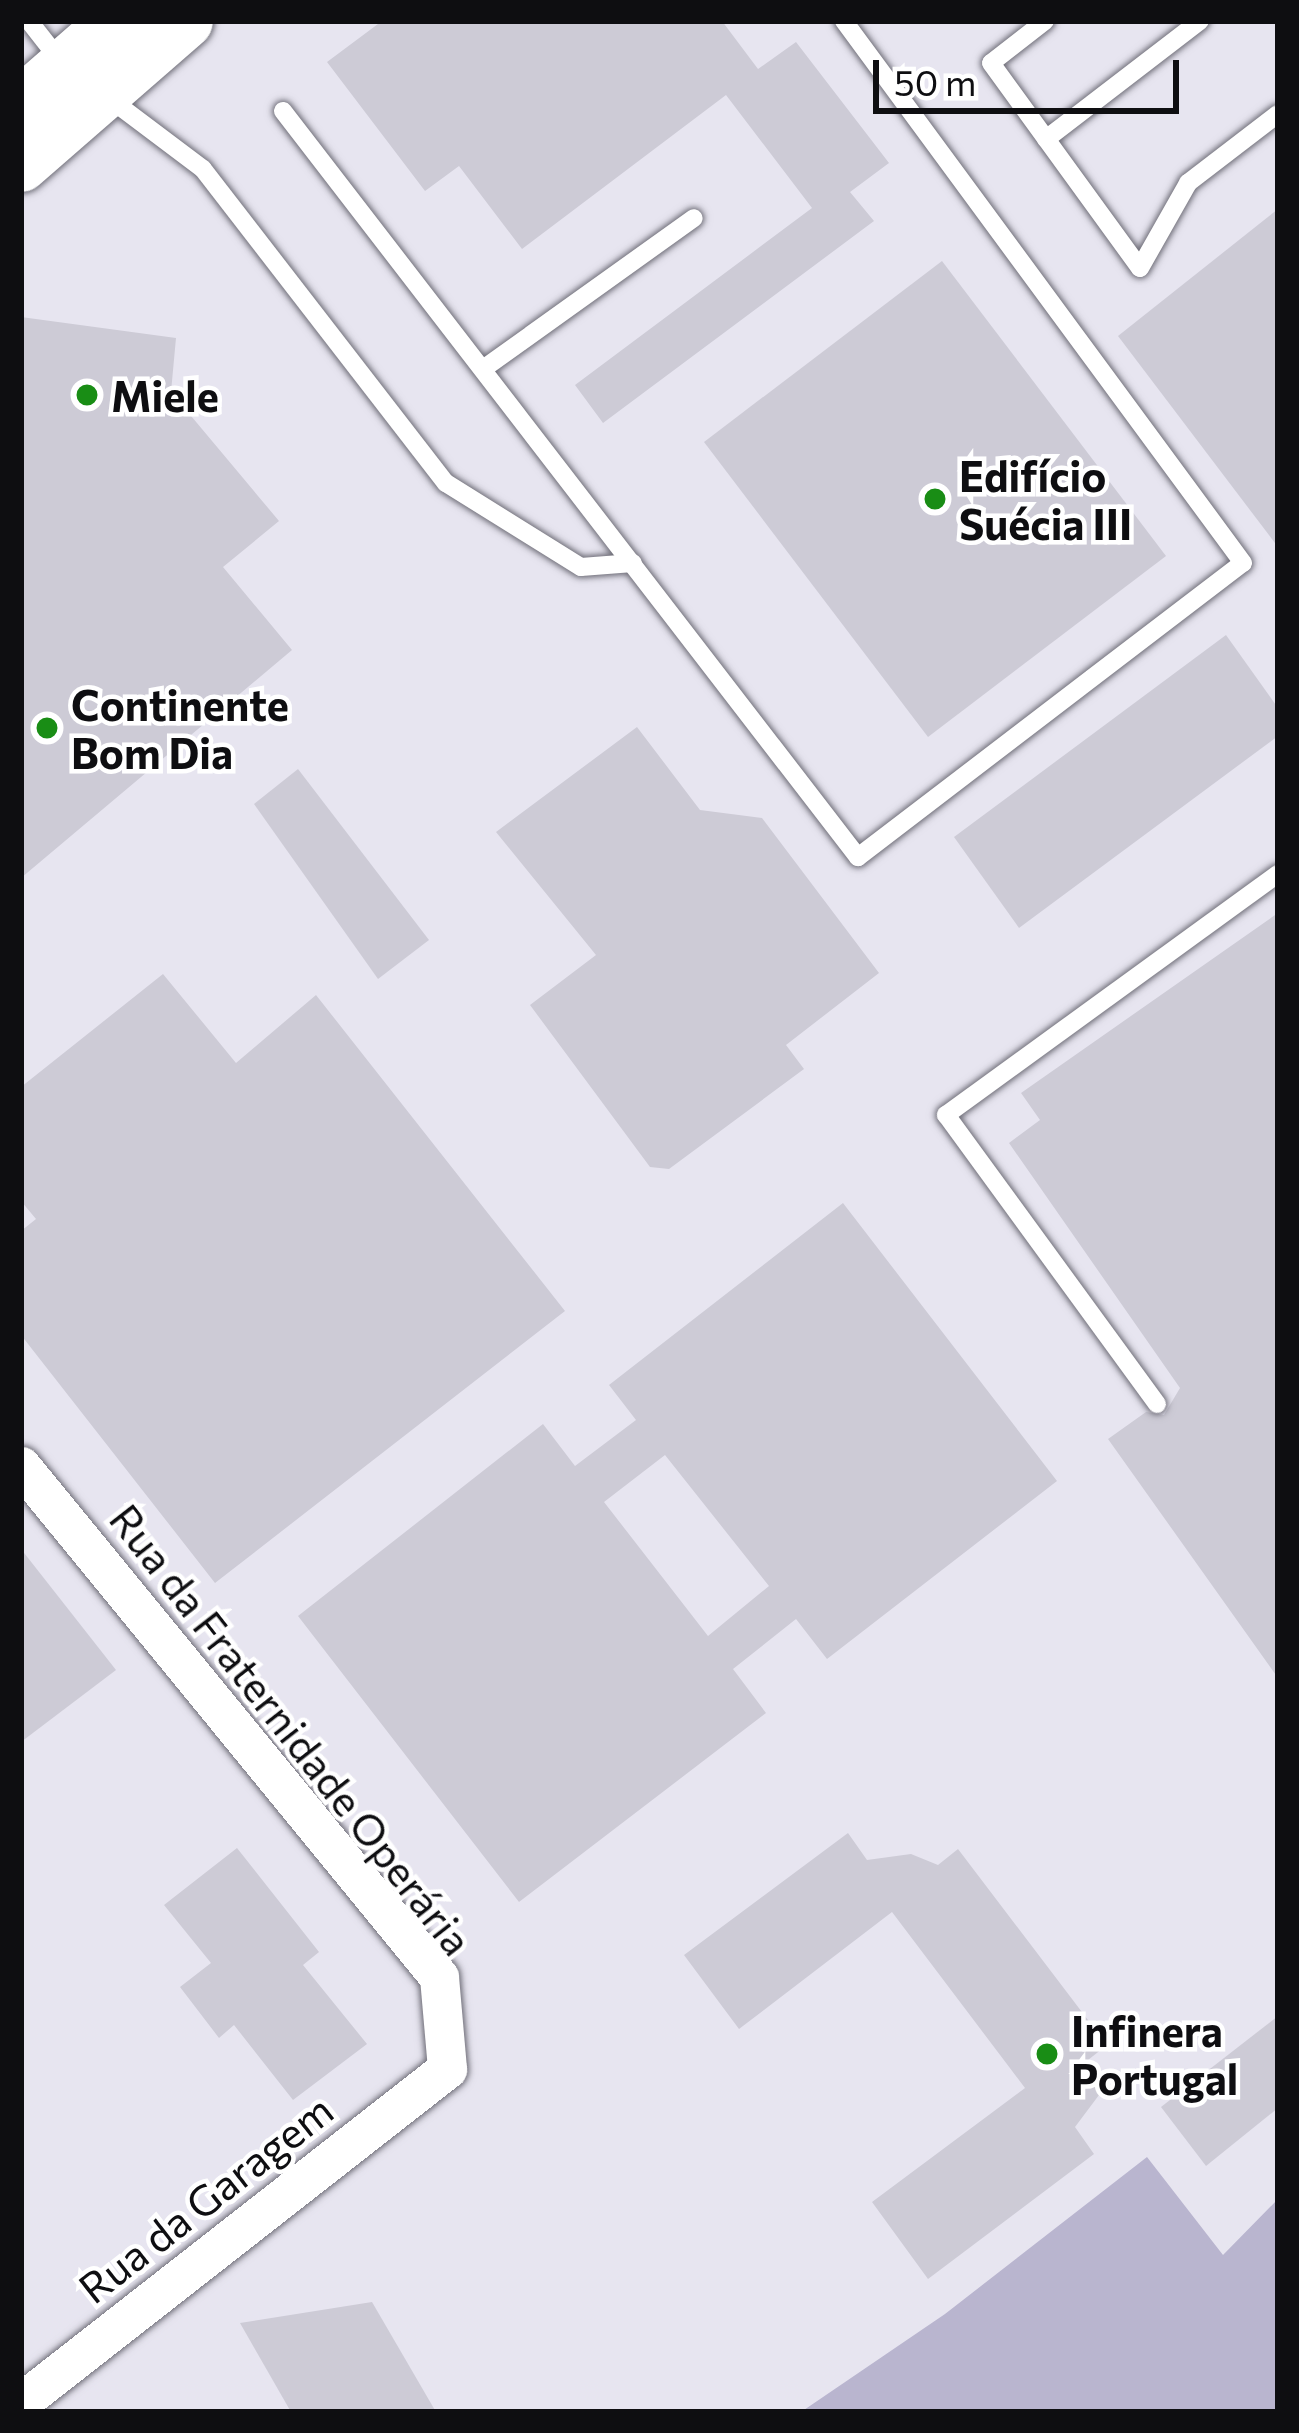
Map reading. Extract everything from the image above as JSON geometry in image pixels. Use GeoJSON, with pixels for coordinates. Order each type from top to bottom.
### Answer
{"type":"FeatureCollection","features":[{"type":"Feature","properties":{"kind":"street"},"geometry":{"type":"LineString","coordinates":[[21,165],[83,81],[116,21]]}},
{"type":"Feature","properties":{"kind":"street"},"geometry":{"type":"LineString","coordinates":[[21,104],[83,81],[186,21]]}},
{"type":"Feature","properties":{"kind":"street","name":"Rua da Fraternidade Operária"},"geometry":{"type":"LineString","coordinates":[[21,1466],[439,1977],[447,2068]]}},
{"type":"Feature","properties":{"kind":"street","name":"Rua da Garagem"},"geometry":{"type":"LineString","coordinates":[[21,2402],[447,2068]]}},
{"type":"Feature","properties":{"kind":"lane"},"geometry":{"type":"LineString","coordinates":[[28,21],[83,81],[140,115],[203,170],[446,483],[581,567],[633,563]]}},
{"type":"Feature","properties":{"kind":"lane"},"geometry":{"type":"LineString","coordinates":[[284,111],[858,857],[1243,563],[844,21]]}},
{"type":"Feature","properties":{"kind":"lane"},"geometry":{"type":"LineString","coordinates":[[1045,21],[991,63],[1140,268],[1188,183],[1278,114]]}},
{"type":"Feature","properties":{"kind":"lane"},"geometry":{"type":"LineString","coordinates":[[1046,139],[1200,21]]}},
{"type":"Feature","properties":{"kind":"lane"},"geometry":{"type":"LineString","coordinates":[[483,369],[694,218]]}},
{"type":"Feature","properties":{"kind":"lane"},"geometry":{"type":"LineString","coordinates":[[1157,1404],[946,1115],[1278,874]]}},
{"type":"Feature","properties":{"kind":"shaded area"},"geometry":{"type":"Polygon","coordinates":[[[1147,2157],[1223,2255],[1278,2199],[1278,2412],[801,2412],[945,2314],[1147,2157]]]}},
{"type":"Feature","properties":{"kind":"building"},"geometry":{"type":"Polygon","coordinates":[[[382,21],[722,21],[758,69],[796,42],[889,163],[850,192],[874,221],[603,423],[575,385],[812,208],[726,95],[522,249],[459,166],[425,191],[327,62],[382,21]]]}},
{"type":"Feature","properties":{"kind":"building"},"geometry":{"type":"Polygon","coordinates":[[[1278,209],[1278,547],[1118,336],[1278,209]]]}},
{"type":"Feature","properties":{"kind":"building","name":"Edifício Suécia III"},"geometry":{"type":"Polygon","coordinates":[[[942,261],[1166,556],[928,737],[704,442],[942,261]]]}},
{"type":"Feature","properties":{"kind":"building"},"geometry":{"type":"Polygon","coordinates":[[[21,317],[176,338],[171,392],[279,521],[223,567],[292,650],[21,878],[21,317]]]}},
{"type":"Feature","properties":{"kind":"building"},"geometry":{"type":"Polygon","coordinates":[[[1226,635],[1278,708],[1278,736],[1019,928],[954,837],[1226,635]]]}},
{"type":"Feature","properties":{"kind":"building"},"geometry":{"type":"Polygon","coordinates":[[[637,727],[700,810],[762,818],[879,973],[786,1045],[804,1069],[669,1169],[650,1167],[530,1005],[596,955],[496,832],[637,727]]]}},
{"type":"Feature","properties":{"kind":"building"},"geometry":{"type":"Polygon","coordinates":[[[298,769],[429,940],[378,979],[254,804],[298,769]]]}},
{"type":"Feature","properties":{"kind":"building"},"geometry":{"type":"Polygon","coordinates":[[[1278,913],[1278,1678],[1108,1439],[1146,1412],[1164,1415],[1180,1388],[1009,1143],[1040,1120],[1021,1093],[1278,913]]]}},
{"type":"Feature","properties":{"kind":"building"},"geometry":{"type":"Polygon","coordinates":[[[163,974],[236,1063],[316,995],[565,1311],[215,1583],[21,1335],[21,1231],[36,1219],[21,1201],[21,1087],[163,974]]]}},
{"type":"Feature","properties":{"kind":"building"},"geometry":{"type":"Polygon","coordinates":[[[843,1203],[1057,1481],[827,1659],[796,1619],[733,1669],[766,1713],[519,1902],[298,1616],[543,1424],[575,1466],[636,1420],[609,1385],[843,1203]],[[665,1455],[604,1502],[708,1636],[769,1586],[665,1455]]]}},
{"type":"Feature","properties":{"kind":"building"},"geometry":{"type":"Polygon","coordinates":[[[21,1549],[116,1670],[21,1742],[21,1549]]]}},
{"type":"Feature","properties":{"kind":"building","name":"Infinera Portugal"},"geometry":{"type":"Polygon","coordinates":[[[848,1833],[867,1860],[911,1854],[938,1865],[958,1849],[1107,2045],[1088,2060],[1099,2095],[1075,2127],[1094,2154],[928,2279],[872,2202],[1025,2088],[892,1912],[739,2029],[684,1955],[848,1833]]]}},
{"type":"Feature","properties":{"kind":"building"},"geometry":{"type":"Polygon","coordinates":[[[237,1848],[319,1952],[303,1965],[367,2044],[293,2100],[234,2025],[219,2038],[180,1987],[211,1963],[164,1905],[237,1848]]]}},
{"type":"Feature","properties":{"kind":"building"},"geometry":{"type":"Polygon","coordinates":[[[1278,2016],[1278,2108],[1206,2166],[1161,2107],[1278,2016]]]}},
{"type":"Feature","properties":{"kind":"building"},"geometry":{"type":"Polygon","coordinates":[[[372,2302],[436,2412],[291,2412],[240,2323],[372,2302]]]}},
{"type":"Feature","properties":{"kind":"place","name":"Miele"},"geometry":{"type":"Point","coordinates":[87,395]}},
{"type":"Feature","properties":{"kind":"place","name":"Edifício Suécia III"},"geometry":{"type":"Point","coordinates":[935,499]}},
{"type":"Feature","properties":{"kind":"place","name":"Continente Bom Dia"},"geometry":{"type":"Point","coordinates":[47,728]}},
{"type":"Feature","properties":{"kind":"place","name":"Infinera Portugal"},"geometry":{"type":"Point","coordinates":[1047,2054]}}]}
